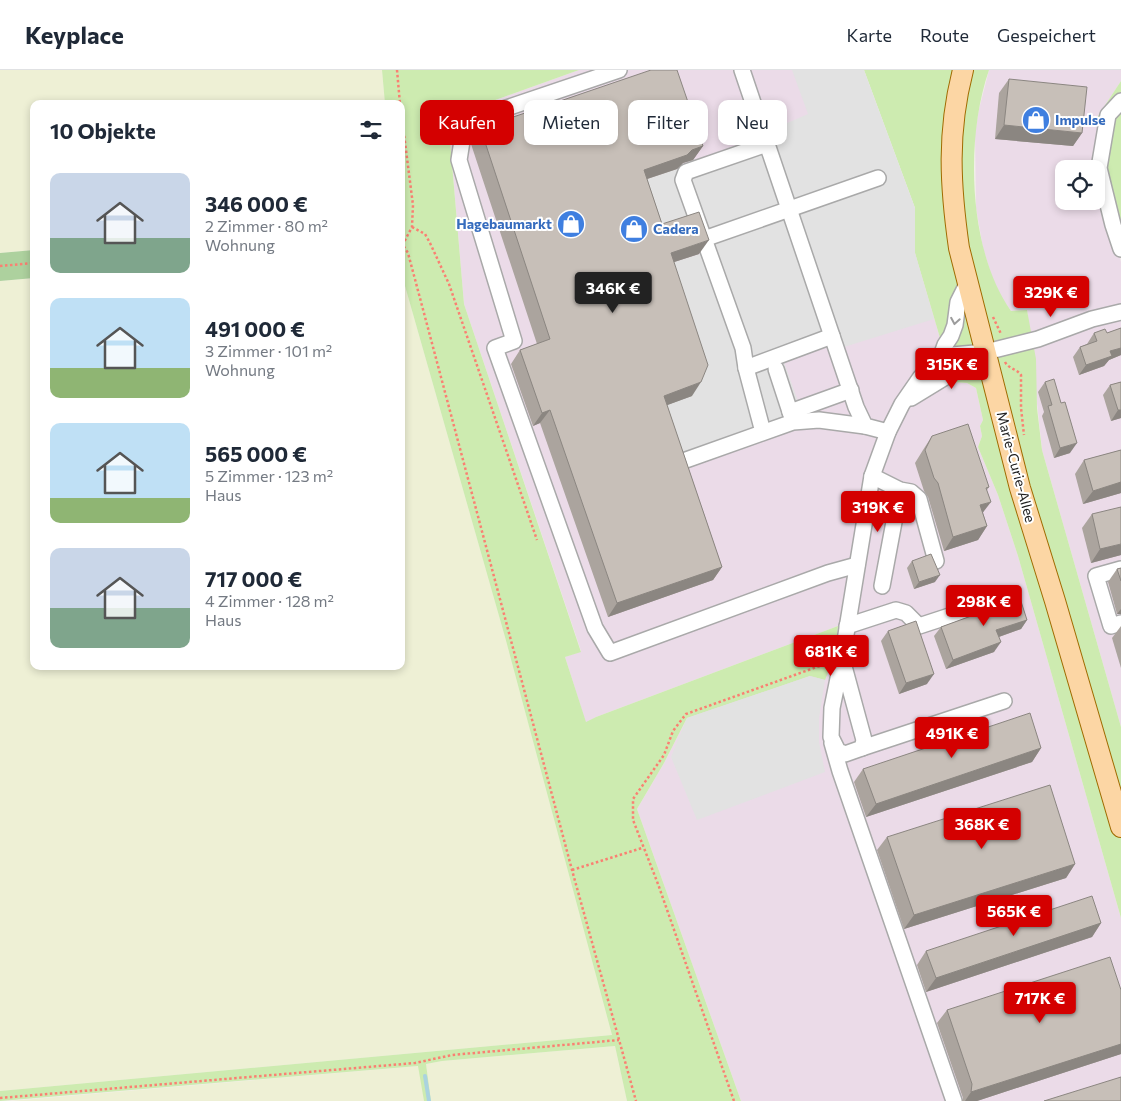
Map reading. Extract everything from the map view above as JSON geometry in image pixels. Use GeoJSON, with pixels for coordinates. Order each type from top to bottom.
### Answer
{"type":"FeatureCollection","features":[{"type":"Feature","properties":{"kind":"main road","name":"Marie-Curie-Allee"},"geometry":{"type":"LineString","coordinates":[[963,70],[951,131],[950,166],[959,248],[967,284],[996,350],[1020,488],[1121,827]]}},
{"type":"Feature","properties":{"kind":"street"},"geometry":{"type":"LineString","coordinates":[[620,70],[465,122],[459,160],[514,341],[495,348],[595,628],[610,653],[828,573],[857,565]]}},
{"type":"Feature","properties":{"kind":"street"},"geometry":{"type":"LineString","coordinates":[[742,70],[752,100]]}},
{"type":"Feature","properties":{"kind":"street"},"geometry":{"type":"LineString","coordinates":[[1121,101],[1108,116],[1099,168],[1113,226],[1121,249]]}},
{"type":"Feature","properties":{"kind":"street"},"geometry":{"type":"LineString","coordinates":[[763,432],[746,368],[743,348],[683,180],[686,172],[764,145]]}},
{"type":"Feature","properties":{"kind":"street"},"geometry":{"type":"LineString","coordinates":[[767,145],[850,390],[865,426]]}},
{"type":"Feature","properties":{"kind":"street"},"geometry":{"type":"LineString","coordinates":[[704,239],[878,178]]}},
{"type":"Feature","properties":{"kind":"street"},"geometry":{"type":"LineString","coordinates":[[954,1101],[840,771],[831,737],[832,708],[842,659],[872,476],[888,432],[902,404],[920,378],[941,356],[953,330],[958,302],[967,284]]}},
{"type":"Feature","properties":{"kind":"street"},"geometry":{"type":"LineString","coordinates":[[941,356],[996,350],[1038,339],[1092,319],[1121,312]]}},
{"type":"Feature","properties":{"kind":"street"},"geometry":{"type":"LineString","coordinates":[[746,368],[832,336]]}},
{"type":"Feature","properties":{"kind":"street"},"geometry":{"type":"LineString","coordinates":[[902,404],[941,378],[996,350]]}},
{"type":"Feature","properties":{"kind":"street"},"geometry":{"type":"LineString","coordinates":[[776,370],[792,417]]}},
{"type":"Feature","properties":{"kind":"street"},"geometry":{"type":"LineString","coordinates":[[686,460],[763,432],[850,390]]}},
{"type":"Feature","properties":{"kind":"street"},"geometry":{"type":"LineString","coordinates":[[792,417],[865,426],[888,432]]}},
{"type":"Feature","properties":{"kind":"street"},"geometry":{"type":"LineString","coordinates":[[872,476],[900,490],[911,492],[919,499],[936,561]]}},
{"type":"Feature","properties":{"kind":"street"},"geometry":{"type":"LineString","coordinates":[[882,586],[900,490]]}},
{"type":"Feature","properties":{"kind":"street"},"geometry":{"type":"LineString","coordinates":[[1121,569],[1096,576],[1111,626],[1121,623]]}},
{"type":"Feature","properties":{"kind":"street"},"geometry":{"type":"LineString","coordinates":[[846,626],[896,610],[906,613],[919,626],[980,606]]}},
{"type":"Feature","properties":{"kind":"street"},"geometry":{"type":"LineString","coordinates":[[842,659],[863,735],[862,748]]}},
{"type":"Feature","properties":{"kind":"street"},"geometry":{"type":"LineString","coordinates":[[831,737],[838,751],[845,754],[1004,701]]}},
{"type":"Feature","properties":{"kind":"path"},"geometry":{"type":"LineString","coordinates":[[397,70],[400,100]]}},
{"type":"Feature","properties":{"kind":"path"},"geometry":{"type":"LineString","coordinates":[[405,142],[413,205],[412,227],[405,238]]}},
{"type":"Feature","properties":{"kind":"path"},"geometry":{"type":"LineString","coordinates":[[412,227],[425,234],[449,284],[537,540]]}},
{"type":"Feature","properties":{"kind":"path"},"geometry":{"type":"LineString","coordinates":[[405,248],[408,253],[572,870],[636,1101]]}},
{"type":"Feature","properties":{"kind":"path"},"geometry":{"type":"LineString","coordinates":[[0,266],[30,263]]}},
{"type":"Feature","properties":{"kind":"path"},"geometry":{"type":"LineString","coordinates":[[992,314],[1000,328],[996,350],[1008,367],[1019,372],[1021,376],[1021,408],[1025,440]]}},
{"type":"Feature","properties":{"kind":"path"},"geometry":{"type":"LineString","coordinates":[[734,1101],[658,884],[632,820],[633,799],[664,755],[673,730],[686,714],[842,659]]}},
{"type":"Feature","properties":{"kind":"path"},"geometry":{"type":"LineString","coordinates":[[572,870],[642,848]]}},
{"type":"Feature","properties":{"kind":"path"},"geometry":{"type":"LineString","coordinates":[[0,1098],[415,1063],[452,1055],[619,1040]]}},
{"type":"Feature","properties":{"kind":"shaded area"},"geometry":{"type":"Polygon","coordinates":[[[579,70],[864,70],[953,382],[967,383],[976,388],[983,420],[980,426],[982,436],[978,447],[998,495],[1018,556],[1121,918],[1121,1101],[741,1101],[637,809],[664,763],[687,718],[838,626],[596,717],[586,723],[565,657],[581,651],[464,304],[450,145],[514,145],[514,100],[495,100],[579,70]]]}},
{"type":"Feature","properties":{"kind":"shaded area"},"geometry":{"type":"Polygon","coordinates":[[[792,70],[864,70],[915,208],[915,253],[934,319],[844,347],[823,348],[784,362],[805,421],[674,467],[654,410],[662,266],[703,253],[652,237],[635,183],[695,163],[737,145],[787,145],[787,123],[808,114],[792,70]]]}},
{"type":"Feature","properties":{"kind":"shaded area"},"geometry":{"type":"Polygon","coordinates":[[[989,70],[1121,70],[1121,81],[1098,116],[1104,160],[1055,160],[1055,210],[1105,210],[1105,167],[1113,225],[1121,262],[1121,727],[1042,450],[1027,310],[1011,311],[1002,298],[992,277],[983,248],[976,208],[975,133],[989,70]]]}},
{"type":"Feature","properties":{"kind":"shaded area"},"geometry":{"type":"Polygon","coordinates":[[[810,676],[825,680],[819,718],[819,742],[825,772],[697,820],[671,757],[687,718],[810,676]]]}},
{"type":"Feature","properties":{"kind":"green space"},"geometry":{"type":"Polygon","coordinates":[[[0,70],[382,70],[385,100],[30,100],[30,250],[0,253],[0,70]]]}},
{"type":"Feature","properties":{"kind":"green space"},"geometry":{"type":"Polygon","coordinates":[[[382,70],[579,70],[495,100],[420,100],[420,145],[450,145],[464,304],[581,652],[565,657],[586,722],[838,626],[835,655],[825,680],[810,676],[687,718],[664,763],[637,809],[741,1101],[627,1101],[615,1046],[426,1064],[431,1101],[424,1101],[418,1066],[0,1101],[0,1091],[612,1035],[505,637],[405,286],[405,100],[385,100],[382,70]]]}},
{"type":"Feature","properties":{"kind":"green space"},"geometry":{"type":"Polygon","coordinates":[[[864,70],[989,70],[981,98],[976,128],[974,160],[975,194],[979,226],[986,257],[997,286],[1011,311],[1027,310],[1036,359],[1037,408],[1042,450],[1121,727],[1121,918],[1018,556],[998,495],[978,447],[982,436],[980,426],[983,420],[976,388],[967,383],[953,382],[915,253],[915,208],[864,70]]]}},
{"type":"Feature","properties":{"kind":"green space"},"geometry":{"type":"Polygon","coordinates":[[[1121,81],[1121,242],[1105,188],[1105,160],[1099,160],[1098,116],[1121,81]]]}},
{"type":"Feature","properties":{"kind":"green space"},"geometry":{"type":"Polygon","coordinates":[[[30,250],[30,278],[0,281],[0,253],[30,250]]]}},
{"type":"Feature","properties":{"kind":"green space"},"geometry":{"type":"Polygon","coordinates":[[[30,278],[30,670],[405,670],[405,286],[505,637],[612,1035],[0,1091],[0,281],[30,278]]]}},
{"type":"Feature","properties":{"kind":"green space"},"geometry":{"type":"Polygon","coordinates":[[[615,1046],[627,1101],[431,1101],[426,1064],[615,1046]]]}},
{"type":"Feature","properties":{"kind":"green space"},"geometry":{"type":"Polygon","coordinates":[[[419,1066],[424,1101],[10,1101],[419,1066]]]}},
{"type":"Feature","properties":{"kind":"building"},"geometry":{"type":"Polygon","coordinates":[[[651,70],[677,70],[687,100],[628,100],[628,145],[703,146],[692,150],[687,155],[644,170],[662,224],[699,212],[709,240],[671,253],[708,365],[701,382],[664,396],[722,567],[617,603],[550,410],[542,413],[520,350],[550,339],[486,145],[514,145],[514,117],[524,113],[524,145],[618,145],[618,100],[563,100],[651,70]]]}},
{"type":"Feature","properties":{"kind":"building","name":"Impulse"},"geometry":{"type":"Polygon","coordinates":[[[1009,79],[1087,87],[1082,133],[1004,125],[1009,79]]]}},
{"type":"Feature","properties":{"kind":"building"},"geometry":{"type":"Polygon","coordinates":[[[1121,328],[1121,348],[1110,351],[1112,356],[1086,365],[1080,347],[1097,341],[1094,333],[1105,329],[1107,333],[1121,328]]]}},
{"type":"Feature","properties":{"kind":"building"},"geometry":{"type":"Polygon","coordinates":[[[1054,379],[1061,403],[1065,402],[1077,443],[1060,448],[1048,406],[1052,405],[1045,382],[1054,379]]]}},
{"type":"Feature","properties":{"kind":"building"},"geometry":{"type":"Polygon","coordinates":[[[1121,382],[1121,410],[1118,410],[1110,385],[1121,382]]]}},
{"type":"Feature","properties":{"kind":"building"},"geometry":{"type":"Polygon","coordinates":[[[968,424],[989,487],[986,488],[991,502],[980,505],[987,526],[953,537],[938,483],[934,478],[925,450],[932,436],[968,424]]]}},
{"type":"Feature","properties":{"kind":"building"},"geometry":{"type":"Polygon","coordinates":[[[1121,450],[1121,482],[1093,491],[1084,460],[1121,450]]]}},
{"type":"Feature","properties":{"kind":"building"},"geometry":{"type":"Polygon","coordinates":[[[1121,507],[1121,544],[1100,549],[1092,514],[1121,507]]]}},
{"type":"Feature","properties":{"kind":"building"},"geometry":{"type":"Polygon","coordinates":[[[931,554],[940,575],[919,582],[912,561],[931,554]]]}},
{"type":"Feature","properties":{"kind":"building"},"geometry":{"type":"Polygon","coordinates":[[[1121,568],[1121,581],[1117,569],[1121,568]]]}},
{"type":"Feature","properties":{"kind":"building"},"geometry":{"type":"Polygon","coordinates":[[[1007,588],[1018,592],[1027,620],[996,630],[1001,642],[953,660],[941,627],[1004,604],[1002,597],[1007,588]]]}},
{"type":"Feature","properties":{"kind":"building"},"geometry":{"type":"Polygon","coordinates":[[[916,621],[934,674],[906,683],[888,631],[916,621]]]}},
{"type":"Feature","properties":{"kind":"building"},"geometry":{"type":"Polygon","coordinates":[[[1030,713],[1041,748],[876,804],[863,769],[1030,713]]]}},
{"type":"Feature","properties":{"kind":"building"},"geometry":{"type":"Polygon","coordinates":[[[1050,785],[1075,864],[914,915],[887,837],[1050,785]]]}},
{"type":"Feature","properties":{"kind":"building"},"geometry":{"type":"Polygon","coordinates":[[[1092,896],[1101,923],[936,978],[926,951],[1092,896]]]}},
{"type":"Feature","properties":{"kind":"building"},"geometry":{"type":"Polygon","coordinates":[[[1110,957],[1121,990],[1121,1044],[971,1092],[972,1084],[947,1010],[1110,957]]]}},
{"type":"Feature","properties":{"kind":"building"},"geometry":{"type":"Polygon","coordinates":[[[1121,1077],[1121,1101],[1044,1101],[1121,1077]]]}},
{"type":"Feature","properties":{"kind":"waterway"},"geometry":{"type":"LineString","coordinates":[[425,1076],[429,1101]]}},
{"type":"Feature","properties":{"kind":"place","name":"Impulse"},"geometry":{"type":"Point","coordinates":[1036,120]}},
{"type":"Feature","properties":{"kind":"place","name":"Hagebaumarkt"},"geometry":{"type":"Point","coordinates":[571,224]}},
{"type":"Feature","properties":{"kind":"place","name":"Cadera"},"geometry":{"type":"Point","coordinates":[634,229]}}]}
